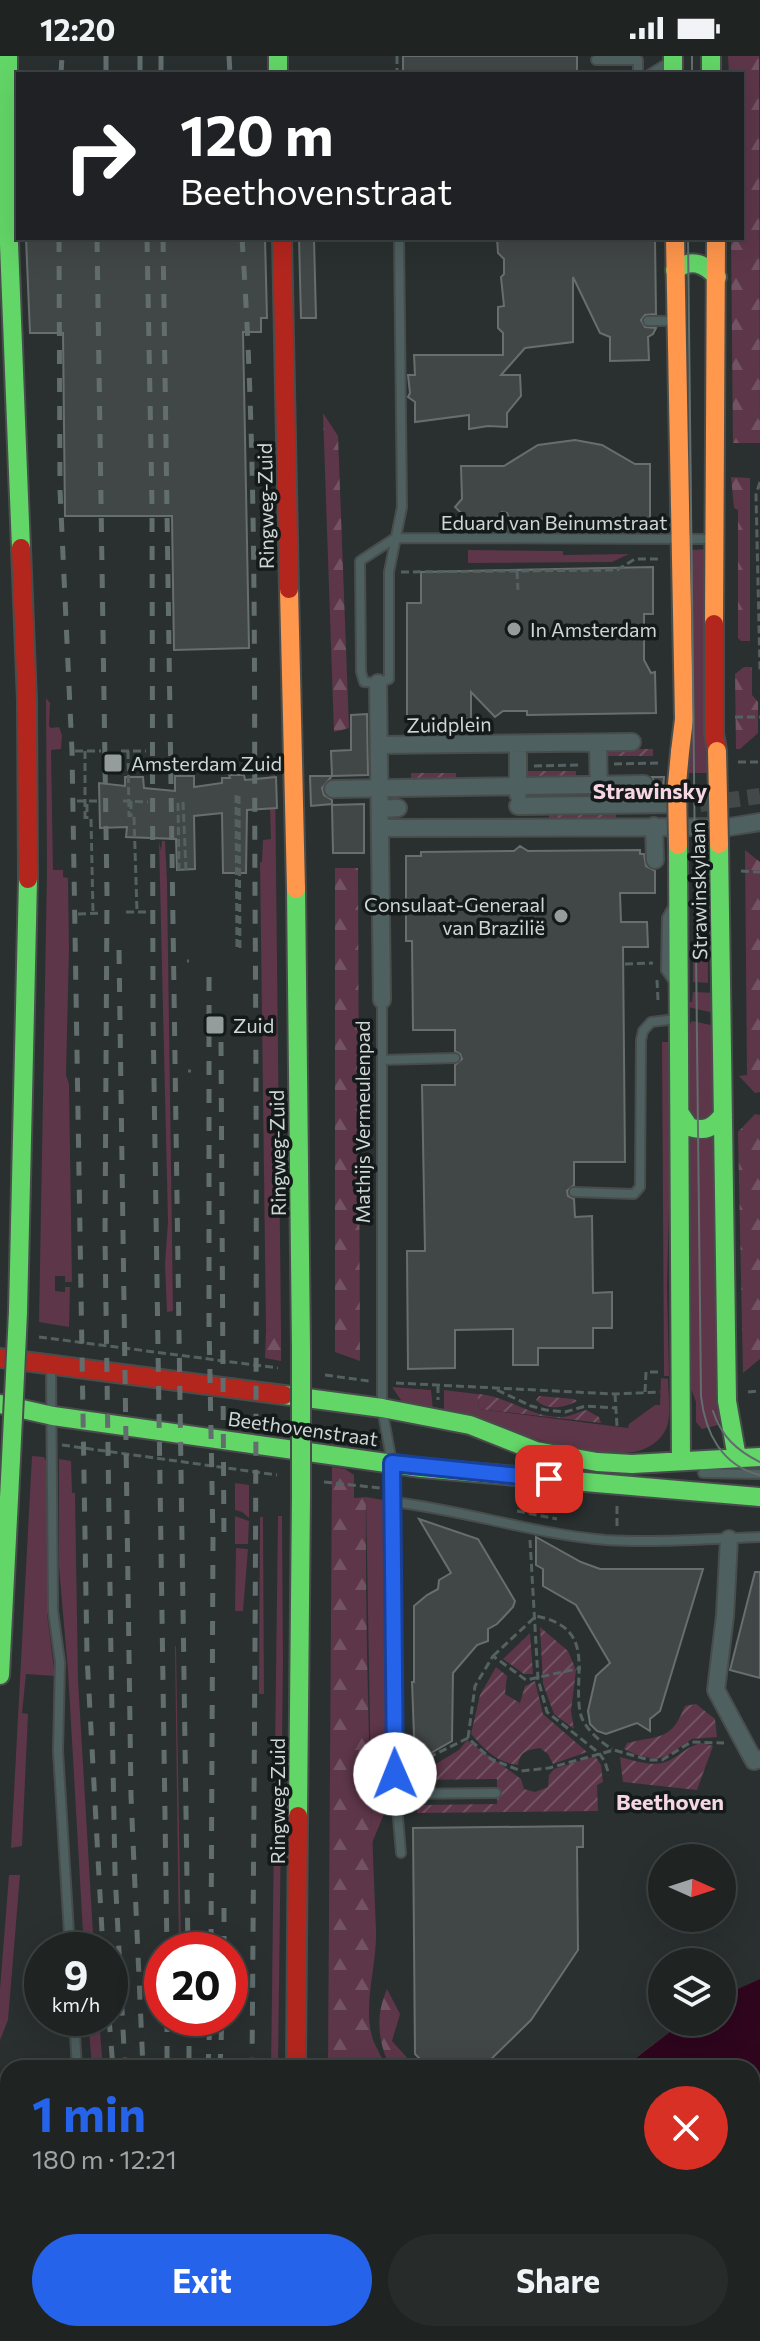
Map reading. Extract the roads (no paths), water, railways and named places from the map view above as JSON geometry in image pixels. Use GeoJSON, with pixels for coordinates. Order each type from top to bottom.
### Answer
{"type":"FeatureCollection","features":[{"type":"Feature","properties":{"kind":"main road"},"geometry":{"type":"LineString","coordinates":[[0,1675],[18,1312],[28,939],[25,606],[11,316],[8,56]]}},
{"type":"Feature","properties":{"kind":"main road","name":"Ringweg-Zuid"},"geometry":{"type":"LineString","coordinates":[[282,240],[296,910],[301,1349],[296,2060]]}},
{"type":"Feature","properties":{"kind":"main road","name":"Strawinskylaan"},"geometry":{"type":"LineString","coordinates":[[675,240],[684,733],[677,784],[676,836],[680,989],[694,1018],[681,1115],[681,1461]]}},
{"type":"Feature","properties":{"kind":"main road","name":"Strawinskylaan"},"geometry":{"type":"LineString","coordinates":[[716,240],[714,733],[719,844],[727,1401],[737,1458]]}},
{"type":"Feature","properties":{"kind":"main road"},"geometry":{"type":"LineString","coordinates":[[675,270],[682,264],[696,262],[708,266],[717,277]]}},
{"type":"Feature","properties":{"kind":"main road"},"geometry":{"type":"LineString","coordinates":[[677,321],[697,327],[716,317]]}},
{"type":"Feature","properties":{"kind":"main road"},"geometry":{"type":"LineString","coordinates":[[694,1018],[713,1020],[722,1031]]}},
{"type":"Feature","properties":{"kind":"main road"},"geometry":{"type":"LineString","coordinates":[[681,1115],[689,1127],[706,1131],[714,1128],[723,1115]]}},
{"type":"Feature","properties":{"kind":"main road","name":"Beethovenstraat"},"geometry":{"type":"LineString","coordinates":[[0,1358],[382,1408],[470,1425],[536,1451],[572,1458],[632,1464],[760,1457]]}},
{"type":"Feature","properties":{"kind":"main road","name":"Beethovenstraat"},"geometry":{"type":"LineString","coordinates":[[0,1404],[53,1416],[392,1463],[752,1497]]}},
{"type":"Feature","properties":{"kind":"main road"},"geometry":{"type":"LineString","coordinates":[[670,1491],[737,1458]]}},
{"type":"Feature","properties":{"kind":"main road"},"geometry":{"type":"LineString","coordinates":[[681,1461],[703,1473]]}},
{"type":"Feature","properties":{"kind":"main road","name":"Beethovenstraat"},"geometry":{"type":"LineString","coordinates":[[703,1473],[752,1497]]}},
{"type":"Feature","properties":{"kind":"street","name":"Zuidplein"},"geometry":{"type":"LineString","coordinates":[[378,683],[381,832]]}},
{"type":"Feature","properties":{"kind":"street","name":"Zuidplein"},"geometry":{"type":"LineString","coordinates":[[379,745],[632,742]]}},
{"type":"Feature","properties":{"kind":"street"},"geometry":{"type":"LineString","coordinates":[[598,743],[599,805]]}},
{"type":"Feature","properties":{"kind":"street","name":"Zuidplein"},"geometry":{"type":"LineString","coordinates":[[518,744],[518,827]]}},
{"type":"Feature","properties":{"kind":"street"},"geometry":{"type":"LineString","coordinates":[[333,789],[641,784],[639,805],[655,860]]}},
{"type":"Feature","properties":{"kind":"street"},"geometry":{"type":"LineString","coordinates":[[518,806],[674,804]]}},
{"type":"Feature","properties":{"kind":"street"},"geometry":{"type":"LineString","coordinates":[[380,809],[398,808]]}},
{"type":"Feature","properties":{"kind":"street"},"geometry":{"type":"LineString","coordinates":[[381,832],[646,826],[676,836],[760,822]]}},
{"type":"Feature","properties":{"kind":"street","name":"Mathijs Vermeulenpad"},"geometry":{"type":"LineString","coordinates":[[381,832],[382,1000]]}},
{"type":"Feature","properties":{"kind":"street"},"geometry":{"type":"LineString","coordinates":[[729,1539],[725,1616],[716,1690],[754,1761],[760,1759]]}},
{"type":"Feature","properties":{"kind":"lane"},"geometry":{"type":"LineString","coordinates":[[596,60],[638,60],[638,72]]}},
{"type":"Feature","properties":{"kind":"lane"},"geometry":{"type":"LineString","coordinates":[[653,72],[666,63],[673,64]]}},
{"type":"Feature","properties":{"kind":"lane"},"geometry":{"type":"LineString","coordinates":[[395,538],[360,561],[361,672],[364,682],[378,683],[389,679],[389,572],[402,507],[399,240]]}},
{"type":"Feature","properties":{"kind":"lane"},"geometry":{"type":"LineString","coordinates":[[648,321],[677,321]]}},
{"type":"Feature","properties":{"kind":"lane"},"geometry":{"type":"LineString","coordinates":[[503,519],[503,537]]}},
{"type":"Feature","properties":{"kind":"lane","name":"Eduard van Beinumstraat"},"geometry":{"type":"LineString","coordinates":[[395,538],[714,539]]}},
{"type":"Feature","properties":{"kind":"lane","name":"Mathijs Vermeulenpad"},"geometry":{"type":"LineString","coordinates":[[382,1000],[382,1408],[392,1463],[395,1774],[401,1853]]}},
{"type":"Feature","properties":{"kind":"lane"},"geometry":{"type":"LineString","coordinates":[[574,1192],[634,1194],[640,1187],[643,1031],[651,1022],[694,1018]]}},
{"type":"Feature","properties":{"kind":"lane"},"geometry":{"type":"LineString","coordinates":[[382,1060],[455,1058]]}},
{"type":"Feature","properties":{"kind":"lane"},"geometry":{"type":"LineString","coordinates":[[51,1364],[53,1611],[60,1662],[58,1751],[69,1932]]}},
{"type":"Feature","properties":{"kind":"lane","name":"Beethovenstraat"},"geometry":{"type":"LineString","coordinates":[[737,1458],[760,1471]]}},
{"type":"Feature","properties":{"kind":"lane","name":"Beethovenstraat"},"geometry":{"type":"LineString","coordinates":[[703,1473],[760,1471]]}},
{"type":"Feature","properties":{"kind":"lane"},"geometry":{"type":"LineString","coordinates":[[393,1502],[432,1506],[606,1540],[760,1537]]}},
{"type":"Feature","properties":{"kind":"lane"},"geometry":{"type":"LineString","coordinates":[[396,1794],[496,1793]]}},
{"type":"Feature","properties":{"kind":"lane"},"geometry":{"type":"LineString","coordinates":[[75,2036],[77,2060]]}},
{"type":"Feature","properties":{"kind":"tunnel"},"geometry":{"type":"LineString","coordinates":[[700,804],[760,796]]}},
{"type":"Feature","properties":{"kind":"tram line"},"geometry":{"type":"LineString","coordinates":[[692,56],[692,72]]}},
{"type":"Feature","properties":{"kind":"tram line"},"geometry":{"type":"LineString","coordinates":[[688,240],[701,1396],[711,1435],[718,1446],[735,1464],[760,1475]]}},
{"type":"Feature","properties":{"kind":"tram line"},"geometry":{"type":"LineString","coordinates":[[713,1411],[720,1428],[731,1442],[760,1462]]}},
{"type":"Feature","properties":{"kind":"railway"},"geometry":{"type":"LineString","coordinates":[[61,72],[62,56]]}},
{"type":"Feature","properties":{"kind":"railway"},"geometry":{"type":"LineString","coordinates":[[106,56],[106,72]]}},
{"type":"Feature","properties":{"kind":"railway"},"geometry":{"type":"LineString","coordinates":[[140,56],[140,72]]}},
{"type":"Feature","properties":{"kind":"railway"},"geometry":{"type":"LineString","coordinates":[[161,56],[161,72]]}},
{"type":"Feature","properties":{"kind":"railway"},"geometry":{"type":"LineString","coordinates":[[229,56],[230,72]]}},
{"type":"Feature","properties":{"kind":"railway"},"geometry":{"type":"LineString","coordinates":[[59,240],[60,490],[72,751],[87,1656],[102,1932]]}},
{"type":"Feature","properties":{"kind":"railway"},"geometry":{"type":"LineString","coordinates":[[97,240],[107,894],[105,1238],[111,1657],[115,1873],[125,2060]]}},
{"type":"Feature","properties":{"kind":"railway"},"geometry":{"type":"LineString","coordinates":[[147,240],[152,505],[153,1013],[167,1932]]}},
{"type":"Feature","properties":{"kind":"railway"},"geometry":{"type":"LineString","coordinates":[[163,240],[188,1932]]}},
{"type":"Feature","properties":{"kind":"railway"},"geometry":{"type":"LineString","coordinates":[[242,240],[250,403],[254,651],[256,1338],[252,2060]]}},
{"type":"Feature","properties":{"kind":"railway"},"geometry":{"type":"LineString","coordinates":[[119,950],[131,1796],[143,2060]]}},
{"type":"Feature","properties":{"kind":"railway"},"geometry":{"type":"LineString","coordinates":[[209,977],[209,1324],[213,1540],[211,1932]]}},
{"type":"Feature","properties":{"kind":"railway"},"geometry":{"type":"LineString","coordinates":[[221,1042],[224,1546]]}},
{"type":"Feature","properties":{"kind":"railway"},"geometry":{"type":"LineString","coordinates":[[224,1894],[224,1932]]}},
{"type":"Feature","properties":{"kind":"railway"},"geometry":{"type":"LineString","coordinates":[[110,2036],[112,2060]]}},
{"type":"Feature","properties":{"kind":"railway"},"geometry":{"type":"LineString","coordinates":[[167,2036],[167,2060]]}},
{"type":"Feature","properties":{"kind":"railway"},"geometry":{"type":"LineString","coordinates":[[189,2036],[189,2060]]}},
{"type":"Feature","properties":{"kind":"railway"},"geometry":{"type":"LineString","coordinates":[[208,2060],[209,2036]]}},
{"type":"Feature","properties":{"kind":"railway"},"geometry":{"type":"LineString","coordinates":[[220,2060],[221,2036]]}},
{"type":"Feature","properties":{"kind":"place","name":"In Amsterdam"},"geometry":{"type":"Point","coordinates":[514,629]}},
{"type":"Feature","properties":{"kind":"place","name":"Amsterdam Zuid"},"geometry":{"type":"Point","coordinates":[113,763]}},
{"type":"Feature","properties":{"kind":"place","name":"Consulaat-Generaal van Brazilië"},"geometry":{"type":"Point","coordinates":[561,916]}},
{"type":"Feature","properties":{"kind":"place","name":"Zuid"},"geometry":{"type":"Point","coordinates":[215,1025]}},
{"type":"Feature","properties":{"kind":"district","name":"Strawinsky"},"geometry":{"type":"Point","coordinates":[650,790]}},
{"type":"Feature","properties":{"kind":"district","name":"Beethoven"},"geometry":{"type":"Point","coordinates":[670,1801]}}]}
